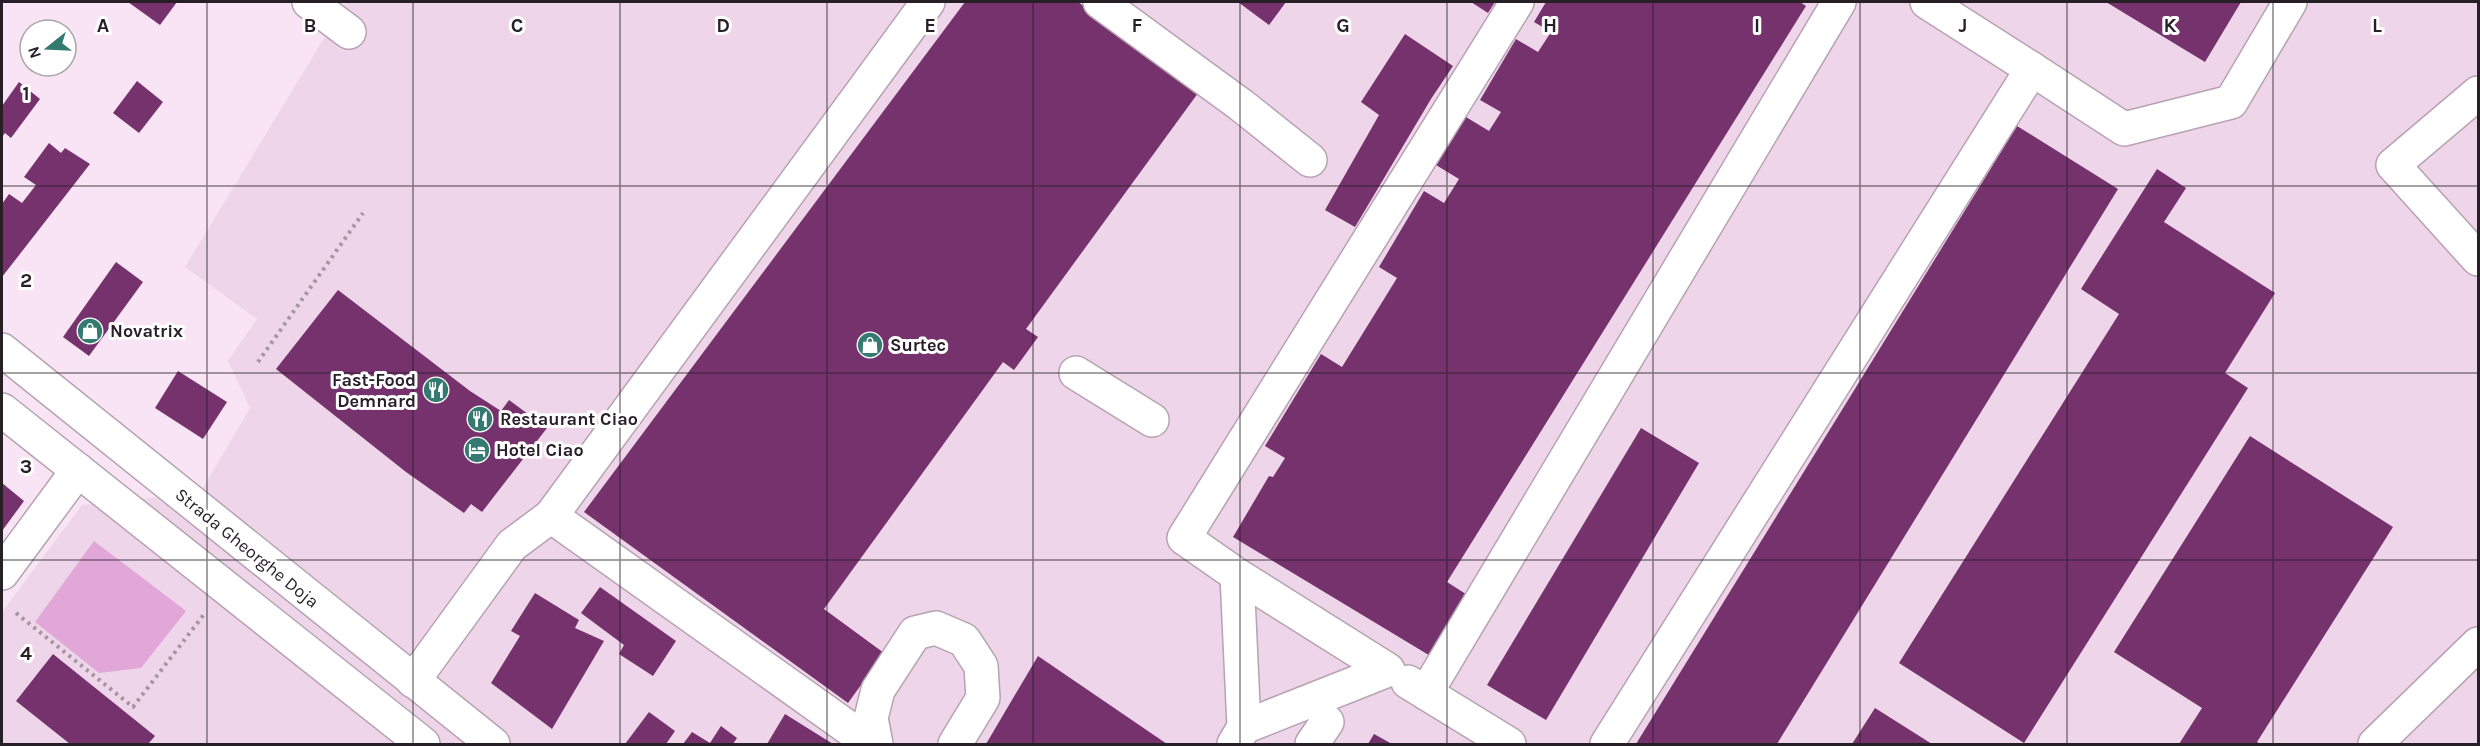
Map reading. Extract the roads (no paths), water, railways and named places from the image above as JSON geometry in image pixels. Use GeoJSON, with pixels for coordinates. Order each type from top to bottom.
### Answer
{"type":"FeatureCollection","features":[{"type":"Feature","properties":{"kind":"main road"},"geometry":{"type":"LineString","coordinates":[[309,2],[349,32]]}},
{"type":"Feature","properties":{"kind":"main road"},"geometry":{"type":"LineString","coordinates":[[413,681],[512,545],[551,516],[928,2]]}},
{"type":"Feature","properties":{"kind":"main road"},"geometry":{"type":"LineString","coordinates":[[1100,2],[1241,105],[1310,160]]}},
{"type":"Feature","properties":{"kind":"main road"},"geometry":{"type":"LineString","coordinates":[[1509,744],[1237,575],[1184,538],[1517,2]]}},
{"type":"Feature","properties":{"kind":"main road"},"geometry":{"type":"LineString","coordinates":[[1426,693],[1839,2]]}},
{"type":"Feature","properties":{"kind":"main road"},"geometry":{"type":"LineString","coordinates":[[1927,2],[2124,129],[2230,102],[2290,2]]}},
{"type":"Feature","properties":{"kind":"main road"},"geometry":{"type":"LineString","coordinates":[[1607,744],[2032,69]]}},
{"type":"Feature","properties":{"kind":"main road"},"geometry":{"type":"LineString","coordinates":[[2478,93],[2393,165],[2478,259]]}},
{"type":"Feature","properties":{"kind":"main road","name":"Strada Gheorghe Doja"},"geometry":{"type":"LineString","coordinates":[[2,350],[493,744]]}},
{"type":"Feature","properties":{"kind":"main road"},"geometry":{"type":"LineString","coordinates":[[1076,372],[1152,420]]}},
{"type":"Feature","properties":{"kind":"main road"},"geometry":{"type":"LineString","coordinates":[[2,410],[423,744]]}},
{"type":"Feature","properties":{"kind":"main road"},"geometry":{"type":"LineString","coordinates":[[5,561],[78,471]]}},
{"type":"Feature","properties":{"kind":"main road"},"geometry":{"type":"LineString","coordinates":[[551,516],[871,744]]}},
{"type":"Feature","properties":{"kind":"main road"},"geometry":{"type":"LineString","coordinates":[[1237,575],[1239,736],[1388,670]]}},
{"type":"Feature","properties":{"kind":"main road"},"geometry":{"type":"LineString","coordinates":[[876,744],[871,718],[878,690],[915,633],[936,628],[964,640],[981,666],[983,698],[954,744]]}},
{"type":"Feature","properties":{"kind":"main road"},"geometry":{"type":"LineString","coordinates":[[2375,744],[2478,644]]}},
{"type":"Feature","properties":{"kind":"place","name":"Novatrix"},"geometry":{"type":"Point","coordinates":[90,331]}},
{"type":"Feature","properties":{"kind":"place","name":"Surtec"},"geometry":{"type":"Point","coordinates":[870,345]}},
{"type":"Feature","properties":{"kind":"place","name":"Fast-Food Demnard"},"geometry":{"type":"Point","coordinates":[436,390]}},
{"type":"Feature","properties":{"kind":"place","name":"Restaurant Ciao"},"geometry":{"type":"Point","coordinates":[480,419]}},
{"type":"Feature","properties":{"kind":"place","name":"Hotel Ciao"},"geometry":{"type":"Point","coordinates":[477,450]}}]}
